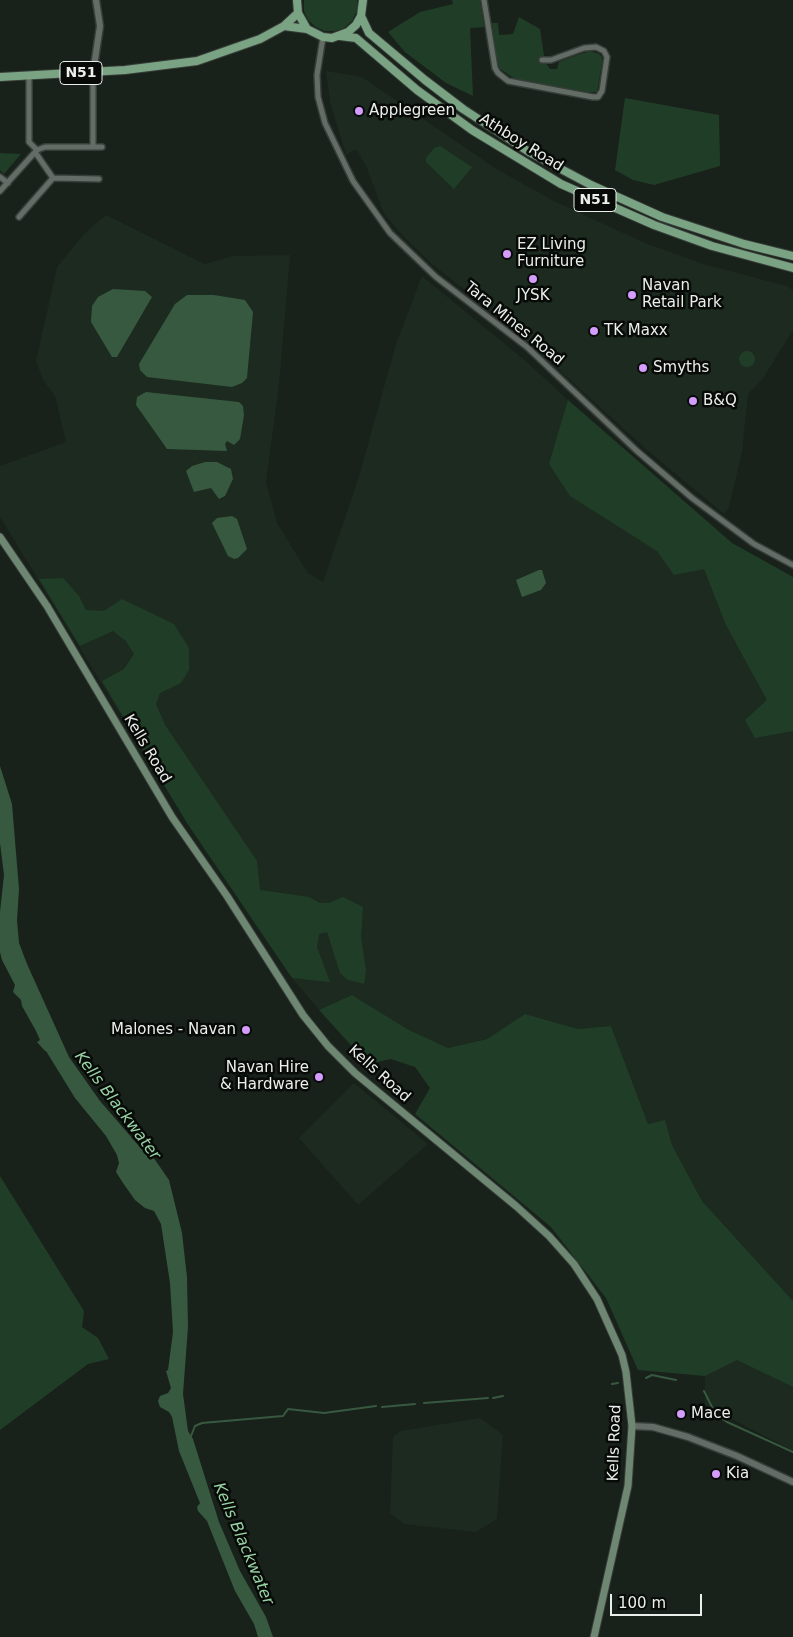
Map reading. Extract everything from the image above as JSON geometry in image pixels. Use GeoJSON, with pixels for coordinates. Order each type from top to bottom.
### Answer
{"type":"FeatureCollection","features":[{"type":"Feature","properties":{"kind":"main road"},"geometry":{"type":"LineString","coordinates":[[297,0],[298,13],[307,28]]}},
{"type":"Feature","properties":{"kind":"main road"},"geometry":{"type":"LineString","coordinates":[[340,36],[356,25],[361,16],[364,2]]}},
{"type":"Feature","properties":{"kind":"main road","name":"N51"},"geometry":{"type":"LineString","coordinates":[[0,77],[93,73],[184,64],[241,48],[284,26],[298,13]]}},
{"type":"Feature","properties":{"kind":"main road","name":"Athboy Road"},"geometry":{"type":"LineString","coordinates":[[361,16],[369,33],[425,80],[463,109],[528,152],[591,185],[662,217],[744,244],[793,256]]}},
{"type":"Feature","properties":{"kind":"main road"},"geometry":{"type":"LineString","coordinates":[[284,26],[307,28],[323,37]]}},
{"type":"Feature","properties":{"kind":"main road","name":"N51"},"geometry":{"type":"LineString","coordinates":[[323,37],[340,36]]}},
{"type":"Feature","properties":{"kind":"main road","name":"Athboy Road"},"geometry":{"type":"LineString","coordinates":[[340,36],[356,38],[411,84],[472,130],[561,184],[654,225],[712,246],[793,268]]}},
{"type":"Feature","properties":{"kind":"main road","name":"Kells Road"},"geometry":{"type":"LineString","coordinates":[[0,537],[47,606],[172,817],[227,896],[277,976],[316,1030],[355,1073],[516,1206],[549,1236],[587,1282],[608,1319],[622,1355],[629,1392],[632,1426],[628,1486],[594,1637]]}},
{"type":"Feature","properties":{"kind":"street"},"geometry":{"type":"LineString","coordinates":[[93,146],[93,73],[100,26],[96,0]]}},
{"type":"Feature","properties":{"kind":"street"},"geometry":{"type":"LineString","coordinates":[[484,0],[495,68],[508,82],[593,97],[598,97],[602,91],[608,57],[604,51],[596,47],[584,48],[551,60],[542,60]]}},
{"type":"Feature","properties":{"kind":"street","name":"Tara Mines Road"},"geometry":{"type":"LineString","coordinates":[[323,37],[317,75],[318,97],[324,124],[353,181],[390,233],[436,276],[527,348],[637,451],[685,492],[754,544],[793,565]]}},
{"type":"Feature","properties":{"kind":"street"},"geometry":{"type":"LineString","coordinates":[[29,76],[29,142],[53,178]]}},
{"type":"Feature","properties":{"kind":"street"},"geometry":{"type":"LineString","coordinates":[[0,192],[36,151],[45,147],[102,147]]}},
{"type":"Feature","properties":{"kind":"street"},"geometry":{"type":"LineString","coordinates":[[0,176],[8,183]]}},
{"type":"Feature","properties":{"kind":"street"},"geometry":{"type":"LineString","coordinates":[[53,178],[99,179]]}},
{"type":"Feature","properties":{"kind":"street"},"geometry":{"type":"LineString","coordinates":[[19,217],[53,178]]}},
{"type":"Feature","properties":{"kind":"street"},"geometry":{"type":"LineString","coordinates":[[632,1426],[653,1427],[688,1437],[738,1456],[793,1482]]}},
{"type":"Feature","properties":{"kind":"shaded area"},"geometry":{"type":"Polygon","coordinates":[[[304,0],[357,0],[358,8],[352,21],[344,28],[335,31],[325,31],[316,27],[308,20],[304,11],[304,0]]]}},
{"type":"Feature","properties":{"kind":"shaded area"},"geometry":{"type":"Polygon","coordinates":[[[452,0],[480,0],[484,27],[470,28],[473,96],[446,83],[405,52],[388,32],[420,12],[453,4],[452,0]]]}},
{"type":"Feature","properties":{"kind":"shaded area"},"geometry":{"type":"Polygon","coordinates":[[[519,17],[540,29],[545,62],[550,69],[557,69],[559,62],[590,51],[599,54],[602,57],[602,63],[597,92],[586,92],[515,79],[498,67],[492,23],[498,23],[499,35],[513,34],[519,17]]]}},
{"type":"Feature","properties":{"kind":"shaded area","name":"Navan Retail Park"},"geometry":{"type":"Polygon","coordinates":[[[326,71],[362,77],[495,168],[552,200],[645,243],[703,264],[787,286],[793,290],[793,330],[762,380],[748,394],[742,452],[729,507],[724,514],[648,451],[513,328],[432,264],[405,238],[384,214],[366,166],[356,149],[346,155],[330,102],[326,71]]]}},
{"type":"Feature","properties":{"kind":"shaded area"},"geometry":{"type":"Polygon","coordinates":[[[625,98],[719,115],[720,166],[654,185],[633,180],[615,170],[625,98]]]}},
{"type":"Feature","properties":{"kind":"shaded area"},"geometry":{"type":"Polygon","coordinates":[[[440,146],[472,167],[454,189],[426,162],[426,158],[434,148],[440,146]]]}},
{"type":"Feature","properties":{"kind":"shaded area"},"geometry":{"type":"Polygon","coordinates":[[[0,153],[21,154],[4,174],[0,170],[0,153]]]}},
{"type":"Feature","properties":{"kind":"shaded area"},"geometry":{"type":"Polygon","coordinates":[[[106,215],[205,264],[232,256],[290,255],[279,385],[266,482],[277,523],[308,573],[323,582],[358,480],[396,344],[422,276],[528,363],[732,543],[793,577],[793,1301],[702,1201],[672,1145],[665,1121],[648,1124],[611,1026],[578,1029],[525,1014],[487,1039],[448,1048],[409,1030],[352,995],[319,1010],[292,978],[187,823],[0,517],[0,466],[66,442],[55,396],[43,380],[36,361],[57,267],[85,233],[106,215]]]}},
{"type":"Feature","properties":{"kind":"shaded area"},"geometry":{"type":"Polygon","coordinates":[[[113,289],[145,291],[152,297],[117,357],[112,357],[91,322],[92,306],[98,297],[113,289]]]}},
{"type":"Feature","properties":{"kind":"shaded area"},"geometry":{"type":"Polygon","coordinates":[[[187,295],[214,295],[245,300],[253,312],[247,378],[242,383],[232,387],[147,377],[140,370],[139,364],[175,304],[187,295]]]}},
{"type":"Feature","properties":{"kind":"shaded area"},"geometry":{"type":"Polygon","coordinates":[[[747,351],[755,359],[747,367],[739,359],[747,351]]]}},
{"type":"Feature","properties":{"kind":"shaded area"},"geometry":{"type":"Polygon","coordinates":[[[146,392],[239,402],[243,406],[244,415],[240,439],[234,445],[227,441],[225,444],[227,451],[167,449],[136,405],[137,397],[146,392]]]}},
{"type":"Feature","properties":{"kind":"shaded area"},"geometry":{"type":"Polygon","coordinates":[[[568,400],[732,543],[793,577],[793,731],[755,738],[745,720],[767,700],[726,625],[704,569],[674,575],[657,551],[570,496],[549,464],[568,400]]]}},
{"type":"Feature","properties":{"kind":"shaded area"},"geometry":{"type":"Polygon","coordinates":[[[205,462],[217,462],[231,469],[233,479],[225,496],[219,499],[211,488],[194,492],[186,471],[192,466],[205,462]]]}},
{"type":"Feature","properties":{"kind":"shaded area"},"geometry":{"type":"Polygon","coordinates":[[[232,516],[237,519],[247,549],[238,558],[234,559],[228,556],[212,523],[217,518],[232,516]]]}},
{"type":"Feature","properties":{"kind":"shaded area"},"geometry":{"type":"Polygon","coordinates":[[[542,570],[546,583],[541,590],[522,597],[516,580],[542,570]]]}},
{"type":"Feature","properties":{"kind":"shaded area"},"geometry":{"type":"Polygon","coordinates":[[[63,578],[79,596],[86,610],[104,611],[122,599],[174,624],[189,648],[189,670],[181,683],[160,693],[156,704],[165,725],[257,861],[260,890],[309,897],[320,903],[329,903],[343,897],[363,907],[361,937],[366,970],[364,984],[348,980],[340,973],[327,932],[319,934],[317,947],[330,982],[292,978],[187,823],[102,681],[124,669],[134,654],[126,641],[113,631],[80,646],[39,579],[63,578]]]}},
{"type":"Feature","properties":{"kind":"shaded area"},"geometry":{"type":"Polygon","coordinates":[[[0,766],[12,804],[19,889],[17,920],[19,943],[27,964],[69,1057],[100,1101],[138,1145],[151,1154],[169,1180],[182,1233],[187,1277],[188,1327],[183,1394],[188,1431],[193,1439],[219,1522],[240,1571],[266,1617],[273,1637],[258,1637],[254,1624],[235,1591],[207,1521],[198,1511],[197,1507],[200,1503],[179,1451],[172,1417],[169,1412],[160,1407],[158,1401],[160,1396],[168,1393],[171,1388],[166,1371],[168,1370],[173,1332],[170,1283],[161,1224],[154,1211],[145,1208],[135,1200],[123,1183],[116,1172],[119,1163],[117,1155],[106,1136],[75,1098],[46,1051],[37,1042],[40,1040],[22,1006],[21,1000],[13,992],[15,985],[2,960],[0,952],[0,912],[4,875],[0,843],[0,766]]]}},
{"type":"Feature","properties":{"kind":"shaded area"},"geometry":{"type":"Polygon","coordinates":[[[352,995],[409,1030],[448,1048],[487,1039],[525,1014],[578,1029],[611,1026],[648,1124],[665,1120],[672,1145],[702,1201],[793,1301],[793,1387],[737,1360],[705,1376],[638,1370],[606,1298],[551,1227],[415,1114],[430,1088],[415,1067],[391,1059],[368,1064],[319,1010],[352,995]]]}},
{"type":"Feature","properties":{"kind":"shaded area"},"geometry":{"type":"Polygon","coordinates":[[[354,1083],[428,1144],[358,1205],[299,1138],[354,1083]]]}},
{"type":"Feature","properties":{"kind":"shaded area"},"geometry":{"type":"Polygon","coordinates":[[[0,1176],[84,1311],[82,1327],[98,1338],[109,1359],[88,1364],[0,1430],[0,1176]]]}},
{"type":"Feature","properties":{"kind":"shaded area"},"geometry":{"type":"Polygon","coordinates":[[[737,1359],[793,1387],[793,1451],[705,1405],[705,1376],[737,1359]]]}},
{"type":"Feature","properties":{"kind":"shaded area"},"geometry":{"type":"Polygon","coordinates":[[[480,1418],[503,1435],[497,1519],[476,1532],[404,1524],[390,1513],[393,1437],[400,1431],[480,1418]]]}},
{"type":"Feature","properties":{"kind":"waterway"},"geometry":{"type":"LineString","coordinates":[[646,1378],[652,1375],[676,1380]]}},
{"type":"Feature","properties":{"kind":"waterway"},"geometry":{"type":"LineString","coordinates":[[612,1384],[618,1383]]}},
{"type":"Feature","properties":{"kind":"waterway"},"geometry":{"type":"LineString","coordinates":[[704,1391],[716,1415],[727,1422],[793,1452]]}},
{"type":"Feature","properties":{"kind":"waterway"},"geometry":{"type":"LineString","coordinates":[[493,1398],[503,1396]]}},
{"type":"Feature","properties":{"kind":"waterway"},"geometry":{"type":"LineString","coordinates":[[424,1403],[488,1398]]}},
{"type":"Feature","properties":{"kind":"waterway"},"geometry":{"type":"LineString","coordinates":[[382,1407],[415,1404]]}},
{"type":"Feature","properties":{"kind":"waterway"},"geometry":{"type":"LineString","coordinates":[[191,1436],[195,1426],[202,1423],[283,1416],[288,1409],[324,1413],[376,1406]]}},
{"type":"Feature","properties":{"kind":"place","name":"Applegreen"},"geometry":{"type":"Point","coordinates":[359,111]}},
{"type":"Feature","properties":{"kind":"place","name":"EZ Living Furniture"},"geometry":{"type":"Point","coordinates":[507,254]}},
{"type":"Feature","properties":{"kind":"place","name":"JYSK"},"geometry":{"type":"Point","coordinates":[533,279]}},
{"type":"Feature","properties":{"kind":"place","name":"Navan Retail Park"},"geometry":{"type":"Point","coordinates":[632,295]}},
{"type":"Feature","properties":{"kind":"place","name":"TK Maxx"},"geometry":{"type":"Point","coordinates":[594,331]}},
{"type":"Feature","properties":{"kind":"place","name":"Smyths"},"geometry":{"type":"Point","coordinates":[643,368]}},
{"type":"Feature","properties":{"kind":"place","name":"B&Q"},"geometry":{"type":"Point","coordinates":[693,401]}},
{"type":"Feature","properties":{"kind":"place","name":"Malones - Navan"},"geometry":{"type":"Point","coordinates":[246,1030]}},
{"type":"Feature","properties":{"kind":"place","name":"Navan Hire & Hardware"},"geometry":{"type":"Point","coordinates":[319,1077]}},
{"type":"Feature","properties":{"kind":"place","name":"Mace"},"geometry":{"type":"Point","coordinates":[681,1414]}},
{"type":"Feature","properties":{"kind":"place","name":"Kia"},"geometry":{"type":"Point","coordinates":[716,1474]}},
{"type":"Feature","properties":{"kind":"water label","name":"Kells Blackwater"},"geometry":{"type":"Point","coordinates":[117,1106]}},
{"type":"Feature","properties":{"kind":"water label","name":"Kells Blackwater"},"geometry":{"type":"Point","coordinates":[243,1544]}}]}
